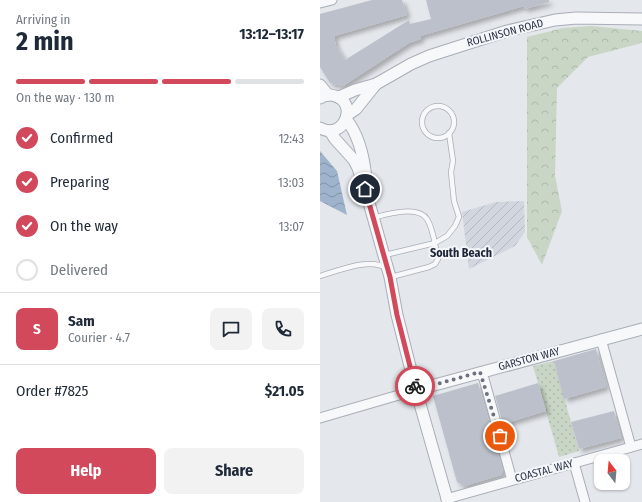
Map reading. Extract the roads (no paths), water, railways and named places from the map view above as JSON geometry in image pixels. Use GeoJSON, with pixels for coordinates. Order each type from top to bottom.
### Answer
{"type":"FeatureCollection","features":[{"type":"Feature","properties":{"kind":"street"},"geometry":{"type":"LineString","coordinates":[[320,3],[332,0]]}},
{"type":"Feature","properties":{"kind":"street","name":"ROLLINSON ROAD"},"geometry":{"type":"LineString","coordinates":[[329,97],[376,84],[428,56],[500,33],[555,20],[576,18],[642,18]]}},
{"type":"Feature","properties":{"kind":"street","name":"ROLLINSON ROAD"},"geometry":{"type":"LineString","coordinates":[[323,129],[340,127],[376,84]]}},
{"type":"Feature","properties":{"kind":"street"},"geometry":{"type":"LineString","coordinates":[[320,85],[329,97],[346,105],[347,117],[353,127],[363,156],[368,199]]}},
{"type":"Feature","properties":{"kind":"street"},"geometry":{"type":"LineString","coordinates":[[323,129],[335,139],[354,160],[368,199],[388,273],[416,390],[447,500]]}},
{"type":"Feature","properties":{"kind":"street","name":"GARSTON WAY"},"geometry":{"type":"LineString","coordinates":[[416,390],[642,329]]}},
{"type":"Feature","properties":{"kind":"street"},"geometry":{"type":"LineString","coordinates":[[601,339],[631,447]]}},
{"type":"Feature","properties":{"kind":"street"},"geometry":{"type":"LineString","coordinates":[[480,372],[484,379],[512,480]]}},
{"type":"Feature","properties":{"kind":"street"},"geometry":{"type":"LineString","coordinates":[[320,418],[416,390]]}},
{"type":"Feature","properties":{"kind":"street","name":"COASTAL WAY"},"geometry":{"type":"LineString","coordinates":[[447,500],[512,480],[642,444]]}},
{"type":"Feature","properties":{"kind":"street"},"geometry":{"type":"LineString","coordinates":[[574,463],[585,502]]}},
{"type":"Feature","properties":{"kind":"lane"},"geometry":{"type":"LineString","coordinates":[[383,255],[435,243],[447,236],[455,226],[459,217],[454,201],[451,172],[453,161],[449,133],[454,124],[454,118],[448,109],[438,106],[432,107],[428,110],[423,119],[426,132],[430,136],[440,138],[449,133]]}},
{"type":"Feature","properties":{"kind":"lane"},"geometry":{"type":"LineString","coordinates":[[320,276],[365,264],[381,264],[388,273],[429,267],[436,264],[438,259],[435,243],[426,218],[418,213],[398,212],[373,218]]}},
{"type":"Feature","properties":{"kind":"water"},"geometry":{"type":"Polygon","coordinates":[[[320,151],[337,171],[347,215],[320,201],[320,151]]]}},
{"type":"Feature","properties":{"kind":"district","name":"South Beach"},"geometry":{"type":"Point","coordinates":[461,253]}}]}
